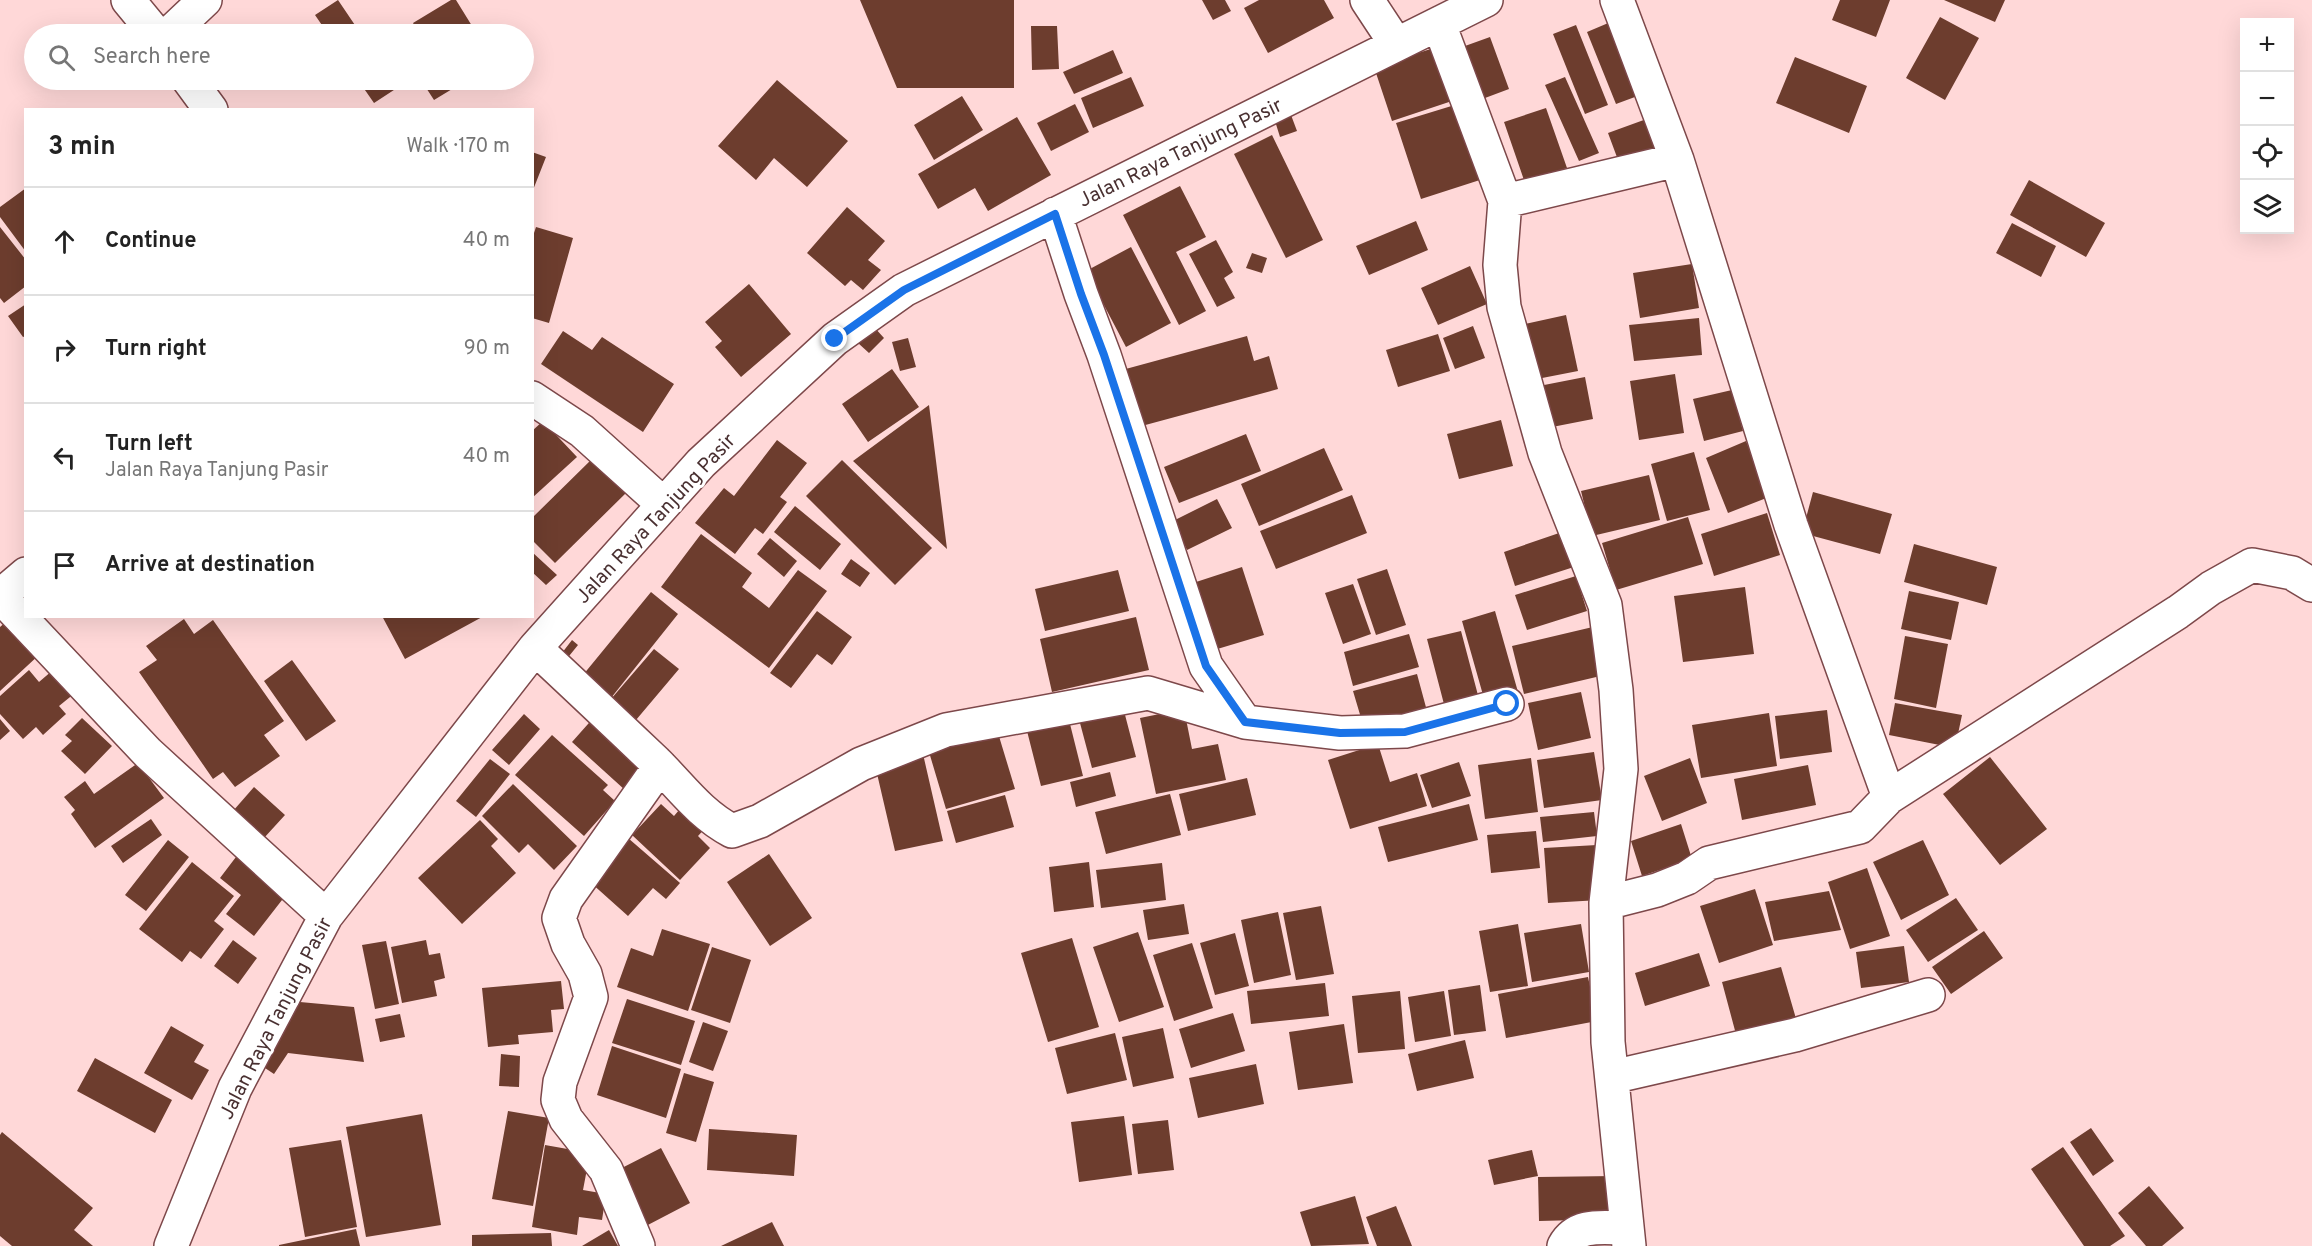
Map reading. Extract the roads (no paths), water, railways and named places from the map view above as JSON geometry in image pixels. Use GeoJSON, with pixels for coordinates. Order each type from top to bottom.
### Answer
{"type":"FeatureCollection","features":[{"type":"Feature","properties":{"kind":"street"},"geometry":{"type":"LineString","coordinates":[[128,0],[148,24]]}},
{"type":"Feature","properties":{"kind":"street"},"geometry":{"type":"LineString","coordinates":[[180,24],[205,0]]}},
{"type":"Feature","properties":{"kind":"street"},"geometry":{"type":"LineString","coordinates":[[1367,0],[1396,44]]}},
{"type":"Feature","properties":{"kind":"street","name":"Jalan Raya Tanjung Pasir"},"geometry":{"type":"LineString","coordinates":[[171,1246],[235,1088],[326,916],[536,648],[701,463],[835,339],[904,290],[1486,0]]}},
{"type":"Feature","properties":{"kind":"street"},"geometry":{"type":"LineString","coordinates":[[1617,0],[1677,160],[1791,525],[1888,797]]}},
{"type":"Feature","properties":{"kind":"street"},"geometry":{"type":"LineString","coordinates":[[1439,24],[1505,201],[1500,265],[1504,307],[1545,453],[1605,605],[1616,690],[1621,769],[1606,903],[1608,1042],[1628,1237],[1585,1228],[1575,1231],[1564,1246]]}},
{"type":"Feature","properties":{"kind":"street"},"geometry":{"type":"LineString","coordinates":[[196,90],[210,108]]}},
{"type":"Feature","properties":{"kind":"street"},"geometry":{"type":"LineString","coordinates":[[1505,201],[1677,160]]}},
{"type":"Feature","properties":{"kind":"street"},"geometry":{"type":"LineString","coordinates":[[1055,214],[1206,666],[1245,722]]}},
{"type":"Feature","properties":{"kind":"street"},"geometry":{"type":"LineString","coordinates":[[534,399],[582,431],[663,504]]}},
{"type":"Feature","properties":{"kind":"street"},"geometry":{"type":"LineString","coordinates":[[1606,903],[1657,890],[1687,878],[1709,864],[1769,847],[1860,827],[1888,797],[2178,612],[2211,588],[2252,565],[2292,573],[2312,585]]}},
{"type":"Feature","properties":{"kind":"street"},"geometry":{"type":"LineString","coordinates":[[24,576],[0,596],[148,753],[326,916]]}},
{"type":"Feature","properties":{"kind":"street"},"geometry":{"type":"LineString","coordinates":[[536,648],[660,766],[688,798],[717,823],[732,831],[760,821],[861,764],[946,730],[1148,693],[1245,722],[1340,733],[1405,732],[1507,704]]}},
{"type":"Feature","properties":{"kind":"street"},"geometry":{"type":"LineString","coordinates":[[638,1246],[606,1170],[566,1119],[558,1100],[560,1082],[591,997],[585,974],[568,944],[559,918],[566,899],[660,766]]}},
{"type":"Feature","properties":{"kind":"street"},"geometry":{"type":"LineString","coordinates":[[1612,1077],[1795,1035],[1928,995]]}}]}
